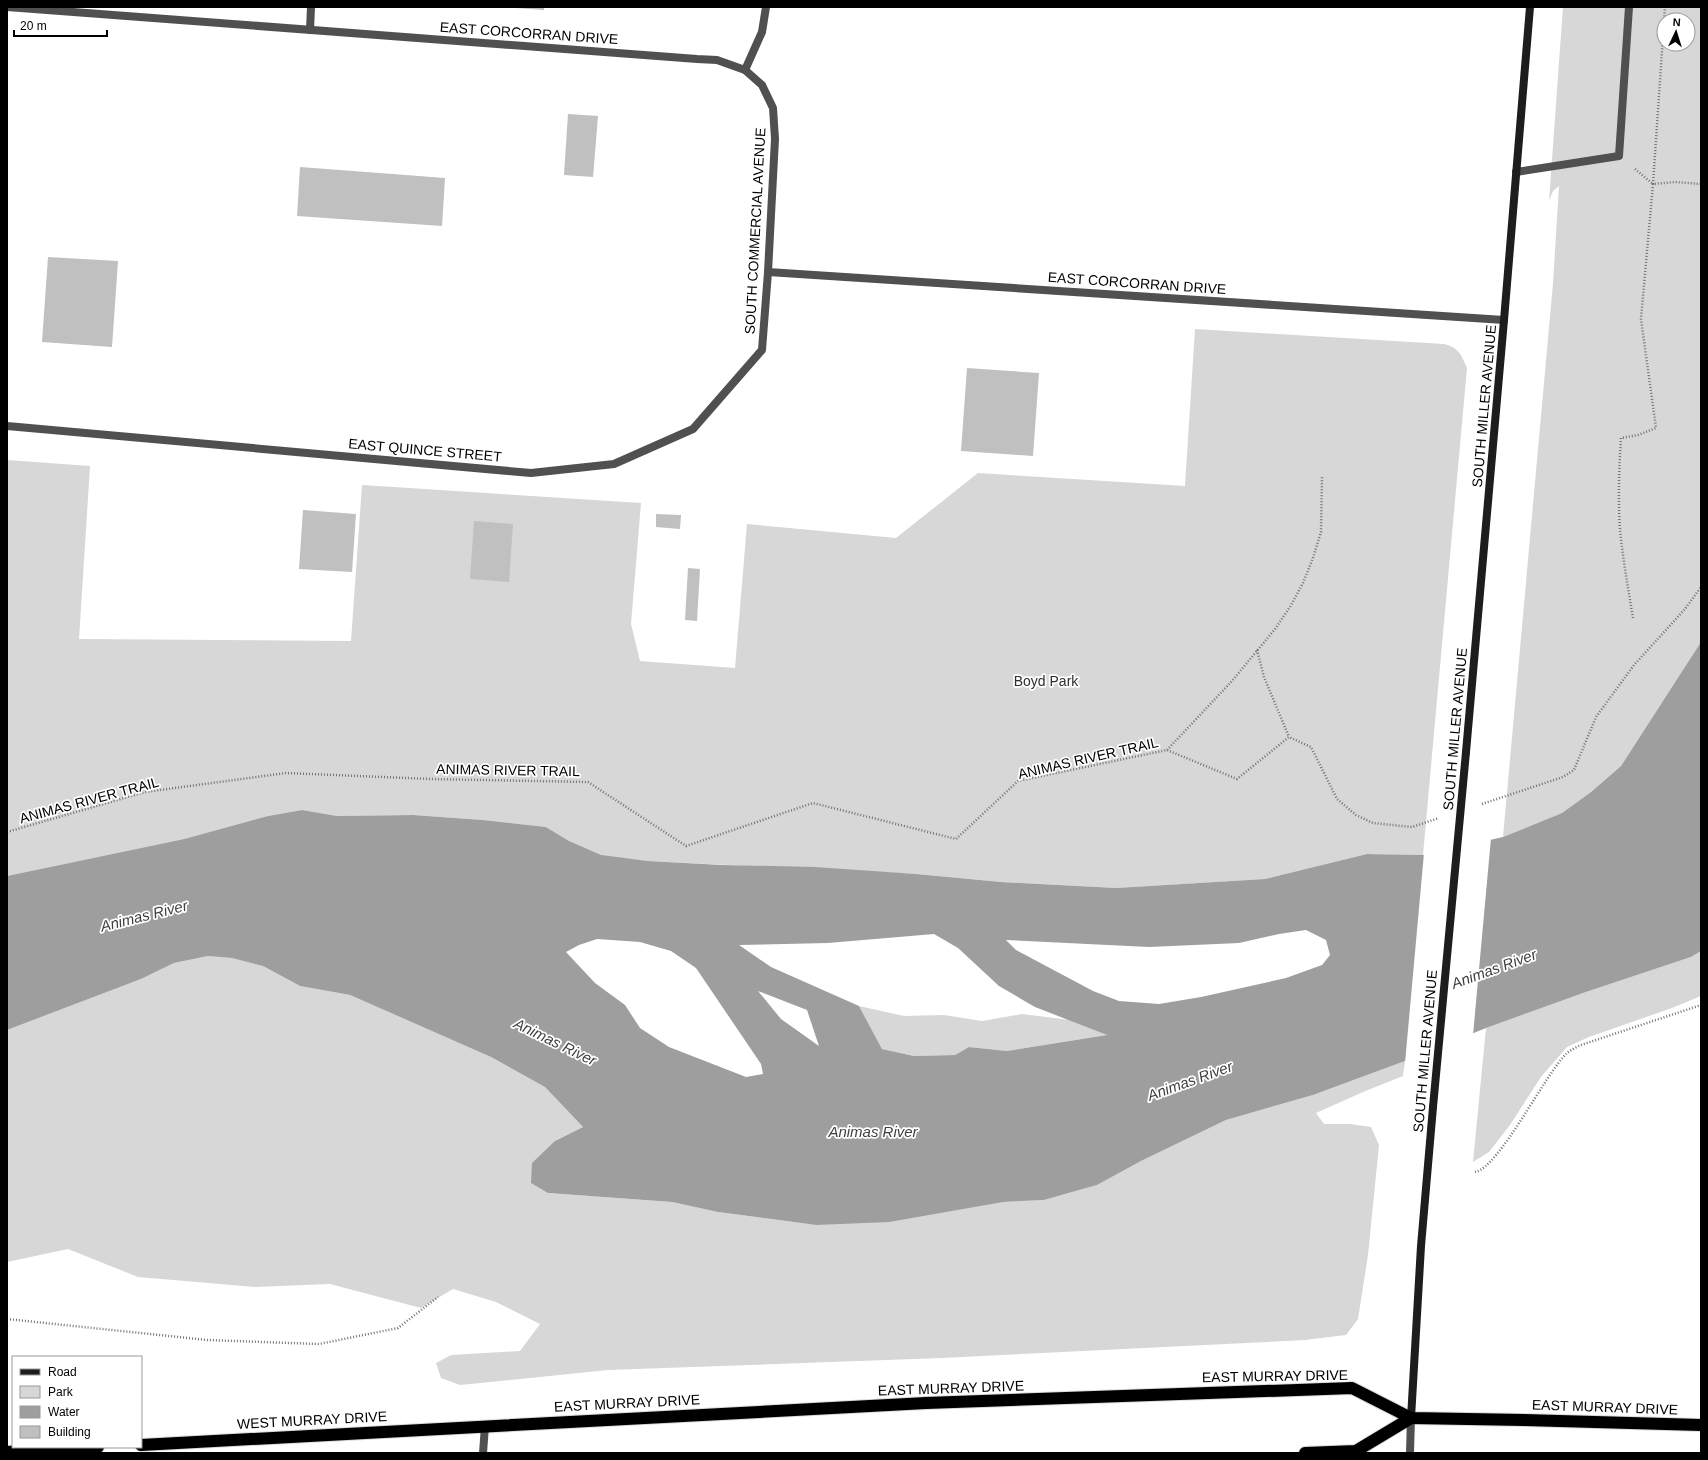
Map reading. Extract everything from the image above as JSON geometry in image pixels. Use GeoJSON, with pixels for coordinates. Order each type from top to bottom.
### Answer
{"type":"FeatureCollection","features":[{"type":"Feature","properties":{"kind":"highway","name":"EAST MURRAY DRIVE"},"geometry":{"type":"LineString","coordinates":[[485,1426],[926,1403],[1352,1388],[1411,1418],[1701,1425]]}},
{"type":"Feature","properties":{"kind":"highway"},"geometry":{"type":"LineString","coordinates":[[1306,1453],[1356,1451],[1411,1418]]}},
{"type":"Feature","properties":{"kind":"highway","name":"WEST MURRAY DRIVE"},"geometry":{"type":"LineString","coordinates":[[142,1445],[485,1426]]}},
{"type":"Feature","properties":{"kind":"highway"},"geometry":{"type":"LineString","coordinates":[[7,1452],[80,1448]]}},
{"type":"Feature","properties":{"kind":"main road","name":"SOUTH MILLER AVENUE"},"geometry":{"type":"LineString","coordinates":[[1411,1418],[1421,1246],[1466,752],[1530,7]]}},
{"type":"Feature","properties":{"kind":"street","name":"EAST CORCORRAN DRIVE"},"geometry":{"type":"LineString","coordinates":[[7,7],[697,58],[717,60],[745,70]]}},
{"type":"Feature","properties":{"kind":"street"},"geometry":{"type":"LineString","coordinates":[[310,30],[311,7]]}},
{"type":"Feature","properties":{"kind":"street"},"geometry":{"type":"LineString","coordinates":[[745,70],[762,32],[766,7]]}},
{"type":"Feature","properties":{"kind":"street"},"geometry":{"type":"LineString","coordinates":[[1516,172],[1619,156],[1629,7]]}},
{"type":"Feature","properties":{"kind":"street","name":"SOUTH COMMERCIAL AVENUE"},"geometry":{"type":"LineString","coordinates":[[745,70],[762,85],[773,108],[775,139],[762,350]]}},
{"type":"Feature","properties":{"kind":"street","name":"EAST CORCORRAN DRIVE"},"geometry":{"type":"LineString","coordinates":[[768,272],[1504,320]]}},
{"type":"Feature","properties":{"kind":"street","name":"EAST QUINCE STREET"},"geometry":{"type":"LineString","coordinates":[[7,426],[44,428],[531,473],[614,464],[693,430],[762,350]]}},
{"type":"Feature","properties":{"kind":"street","name":"SOUTH MILLER AVENUE"},"geometry":{"type":"LineString","coordinates":[[1410,1453],[1411,1418]]}},
{"type":"Feature","properties":{"kind":"street"},"geometry":{"type":"LineString","coordinates":[[483,1453],[485,1426]]}},
{"type":"Feature","properties":{"kind":"path"},"geometry":{"type":"LineString","coordinates":[[1633,618],[1625,574],[1620,528],[1619,483],[1621,438],[1638,435],[1656,428],[1641,319],[1653,184],[1665,7]]}},
{"type":"Feature","properties":{"kind":"path"},"geometry":{"type":"LineString","coordinates":[[1653,184],[1675,182],[1701,184]]}},
{"type":"Feature","properties":{"kind":"path"},"geometry":{"type":"LineString","coordinates":[[1168,750],[1232,680],[1290,607],[1303,583],[1321,532],[1322,477]]}},
{"type":"Feature","properties":{"kind":"path"},"geometry":{"type":"LineString","coordinates":[[1478,806],[1563,777],[1574,770],[1596,717],[1634,665],[1685,609],[1701,587]]}},
{"type":"Feature","properties":{"kind":"path"},"geometry":{"type":"LineString","coordinates":[[1257,650],[1264,677],[1289,737],[1311,747],[1338,799],[1356,815],[1372,823],[1412,827],[1442,817]]}},
{"type":"Feature","properties":{"kind":"path","name":"ANIMAS RIVER TRAIL"},"geometry":{"type":"LineString","coordinates":[[7,832],[145,792],[286,773],[430,779],[588,782],[686,846],[813,803],[956,839],[1018,781],[1168,750],[1237,780],[1289,737]]}},
{"type":"Feature","properties":{"kind":"path"},"geometry":{"type":"LineString","coordinates":[[1475,1172],[1480,1171],[1489,1164],[1506,1142],[1550,1074],[1568,1052],[1581,1045],[1701,1005]]}},
{"type":"Feature","properties":{"kind":"path"},"geometry":{"type":"LineString","coordinates":[[7,1319],[207,1340],[319,1344],[398,1328],[438,1297]]}},
{"type":"Feature","properties":{"kind":"green space"},"geometry":{"type":"Polygon","coordinates":[[[1563,7],[1701,7],[1701,642],[1621,766],[1591,792],[1562,813],[1503,837],[1553,283],[1559,186],[1553,191],[1549,201],[1563,7]]]}},
{"type":"Feature","properties":{"kind":"green space","name":"Boyd Park"},"geometry":{"type":"Polygon","coordinates":[[[1195,329],[1444,344],[1453,347],[1459,352],[1465,363],[1467,368],[1423,855],[1367,854],[1265,879],[1116,888],[1001,882],[916,874],[648,861],[601,856],[569,841],[546,827],[483,820],[413,815],[337,816],[302,810],[268,816],[184,839],[7,876],[7,460],[90,466],[79,639],[351,641],[362,485],[641,503],[631,624],[640,661],[735,668],[747,524],[896,538],[978,473],[1185,486],[1195,329]]]}},
{"type":"Feature","properties":{"kind":"green space"},"geometry":{"type":"Polygon","coordinates":[[[1701,951],[1701,996],[1672,1008],[1589,1037],[1567,1047],[1541,1077],[1510,1125],[1489,1152],[1473,1162],[1486,1028],[1586,992],[1691,957],[1701,951]]]}},
{"type":"Feature","properties":{"kind":"green space"},"geometry":{"type":"Polygon","coordinates":[[[208,956],[233,958],[263,966],[300,986],[350,995],[491,1057],[545,1087],[583,1127],[555,1141],[547,1193],[672,1202],[718,1212],[816,1225],[1003,1202],[1044,1200],[1097,1185],[1141,1161],[1226,1120],[1313,1095],[1405,1061],[1403,1076],[1316,1113],[1324,1124],[1350,1124],[1371,1127],[1379,1145],[1368,1255],[1358,1319],[1346,1335],[1305,1340],[942,1358],[608,1370],[460,1385],[441,1378],[436,1363],[451,1355],[520,1351],[540,1324],[496,1302],[453,1289],[421,1308],[330,1284],[255,1287],[138,1277],[68,1249],[7,1262],[7,1030],[141,979],[174,963],[208,956]]]}},
{"type":"Feature","properties":{"kind":"green space"},"geometry":{"type":"Polygon","coordinates":[[[859,1006],[904,1016],[944,1015],[982,1021],[1022,1014],[1070,1020],[1107,1035],[1007,1051],[969,1047],[955,1055],[914,1056],[882,1049],[859,1006]]]}},
{"type":"Feature","properties":{"kind":"water","name":"Animas River"},"geometry":{"type":"Polygon","coordinates":[[[1701,642],[1701,951],[1691,957],[1586,992],[1486,1028],[1405,1061],[1313,1095],[1226,1120],[1141,1161],[1097,1185],[1044,1200],[1003,1202],[889,1222],[816,1225],[718,1212],[672,1202],[548,1193],[531,1183],[532,1163],[555,1141],[583,1127],[545,1087],[491,1057],[350,995],[300,986],[263,966],[232,958],[208,956],[174,963],[141,979],[7,1030],[7,876],[184,839],[268,816],[302,810],[337,816],[413,815],[483,820],[546,827],[569,841],[601,855],[648,861],[722,865],[815,867],[1001,882],[1116,888],[1265,879],[1367,854],[1423,855],[1503,837],[1562,813],[1591,792],[1621,766],[1701,642]],[[1306,930],[1279,934],[1239,943],[1149,947],[1006,940],[1016,950],[1093,991],[1119,1001],[1159,1004],[1201,997],[1286,978],[1322,965],[1330,955],[1326,940],[1306,930]],[[934,934],[828,943],[739,945],[771,967],[859,1006],[882,1049],[914,1056],[955,1055],[969,1047],[1007,1051],[1107,1035],[1035,1007],[999,986],[958,948],[934,934]],[[597,939],[579,945],[566,952],[595,983],[625,1005],[640,1028],[669,1047],[746,1077],[763,1074],[761,1064],[696,968],[671,951],[640,942],[597,939]],[[758,991],[781,1019],[819,1046],[807,1010],[758,991]]]}},
{"type":"Feature","properties":{"kind":"pier"},"geometry":{"type":"Polygon","coordinates":[[[1491,838],[1473,1035],[1405,1063],[1424,853],[1491,838]]]}},
{"type":"Feature","properties":{"kind":"building"},"geometry":{"type":"Polygon","coordinates":[[[544,7],[544,10],[516,8],[544,7]]]}},
{"type":"Feature","properties":{"kind":"building"},"geometry":{"type":"Polygon","coordinates":[[[568,114],[598,116],[593,177],[564,175],[568,114]]]}},
{"type":"Feature","properties":{"kind":"building"},"geometry":{"type":"Polygon","coordinates":[[[300,167],[445,178],[442,226],[297,216],[300,167]]]}},
{"type":"Feature","properties":{"kind":"building"},"geometry":{"type":"Polygon","coordinates":[[[48,257],[118,261],[112,347],[42,342],[48,257]]]}},
{"type":"Feature","properties":{"kind":"building"},"geometry":{"type":"Polygon","coordinates":[[[967,368],[1039,373],[1033,456],[961,451],[967,368]]]}},
{"type":"Feature","properties":{"kind":"building"},"geometry":{"type":"Polygon","coordinates":[[[303,510],[356,514],[352,572],[299,569],[303,510]]]}},
{"type":"Feature","properties":{"kind":"building"},"geometry":{"type":"Polygon","coordinates":[[[656,514],[681,515],[680,529],[656,527],[656,514]]]}},
{"type":"Feature","properties":{"kind":"building"},"geometry":{"type":"Polygon","coordinates":[[[474,521],[513,524],[509,582],[470,579],[474,521]]]}},
{"type":"Feature","properties":{"kind":"building"},"geometry":{"type":"Polygon","coordinates":[[[688,568],[700,569],[697,621],[685,620],[688,568]]]}}]}
